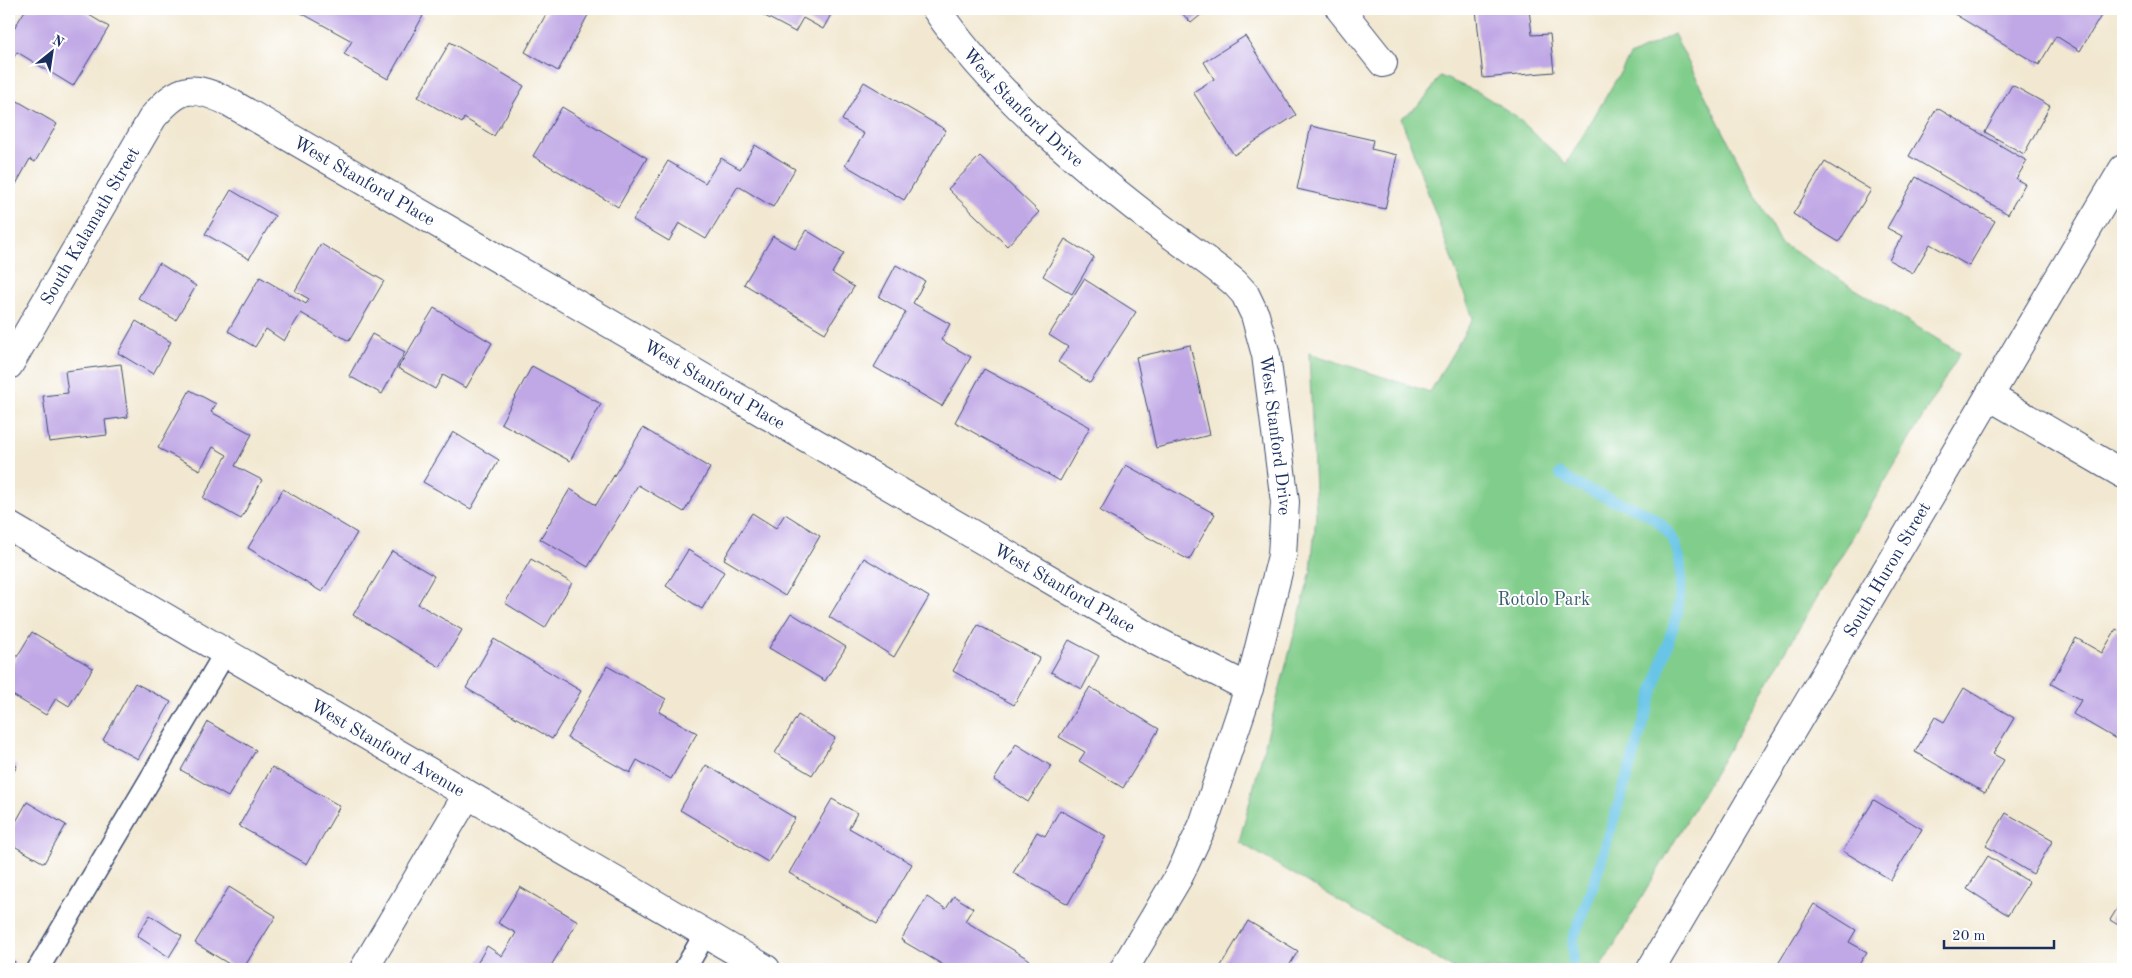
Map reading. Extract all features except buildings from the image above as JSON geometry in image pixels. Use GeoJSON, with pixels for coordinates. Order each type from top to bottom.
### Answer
{"type":"FeatureCollection","features":[{"type":"Feature","properties":{"kind":"street","name":"West Stanford Drive"},"geometry":{"type":"LineString","coordinates":[[936,9],[978,63],[1029,115],[1085,166],[1149,218],[1235,283],[1245,294],[1255,315],[1266,354],[1285,510],[1282,556],[1278,578],[1249,688],[1211,804],[1192,852],[1124,969]]}},
{"type":"Feature","properties":{"kind":"street"},"geometry":{"type":"LineString","coordinates":[[1340,9],[1383,63]]}},
{"type":"Feature","properties":{"kind":"street","name":"West Stanford Place"},"geometry":{"type":"LineString","coordinates":[[179,92],[194,91],[208,93],[229,102],[1156,641],[1249,688]]}},
{"type":"Feature","properties":{"kind":"street","name":"South Kalamath Street"},"geometry":{"type":"LineString","coordinates":[[9,365],[153,117],[169,99],[179,92]]}},
{"type":"Feature","properties":{"kind":"street","name":"South Huron Street"},"geometry":{"type":"LineString","coordinates":[[1651,969],[2123,169]]}},
{"type":"Feature","properties":{"kind":"street"},"geometry":{"type":"LineString","coordinates":[[1989,396],[2123,474]]}},
{"type":"Feature","properties":{"kind":"street","name":"West Stanford Avenue"},"geometry":{"type":"LineString","coordinates":[[9,526],[766,969]]}},
{"type":"Feature","properties":{"kind":"street"},"geometry":{"type":"LineString","coordinates":[[364,969],[467,795]]}},
{"type":"Feature","properties":{"kind":"lane"},"geometry":{"type":"LineString","coordinates":[[38,969],[225,653]]}},
{"type":"Feature","properties":{"kind":"lane"},"geometry":{"type":"LineString","coordinates":[[685,969],[705,934]]}},
{"type":"Feature","properties":{"kind":"green space","name":"Rotolo Park"},"geometry":{"type":"Polygon","coordinates":[[[1674,34],[1780,243],[1960,353],[1600,969],[1454,969],[1239,842],[1311,571],[1316,515],[1309,353],[1430,392],[1473,318],[1401,118],[1423,100],[1440,76],[1478,92],[1516,116],[1566,164],[1630,56],[1674,34]]]}},
{"type":"Feature","properties":{"kind":"waterway"},"geometry":{"type":"LineString","coordinates":[[1560,474],[1582,487],[1641,511],[1656,520],[1674,542],[1681,569],[1680,599],[1677,614],[1596,877],[1573,939],[1573,960]]}}]}
